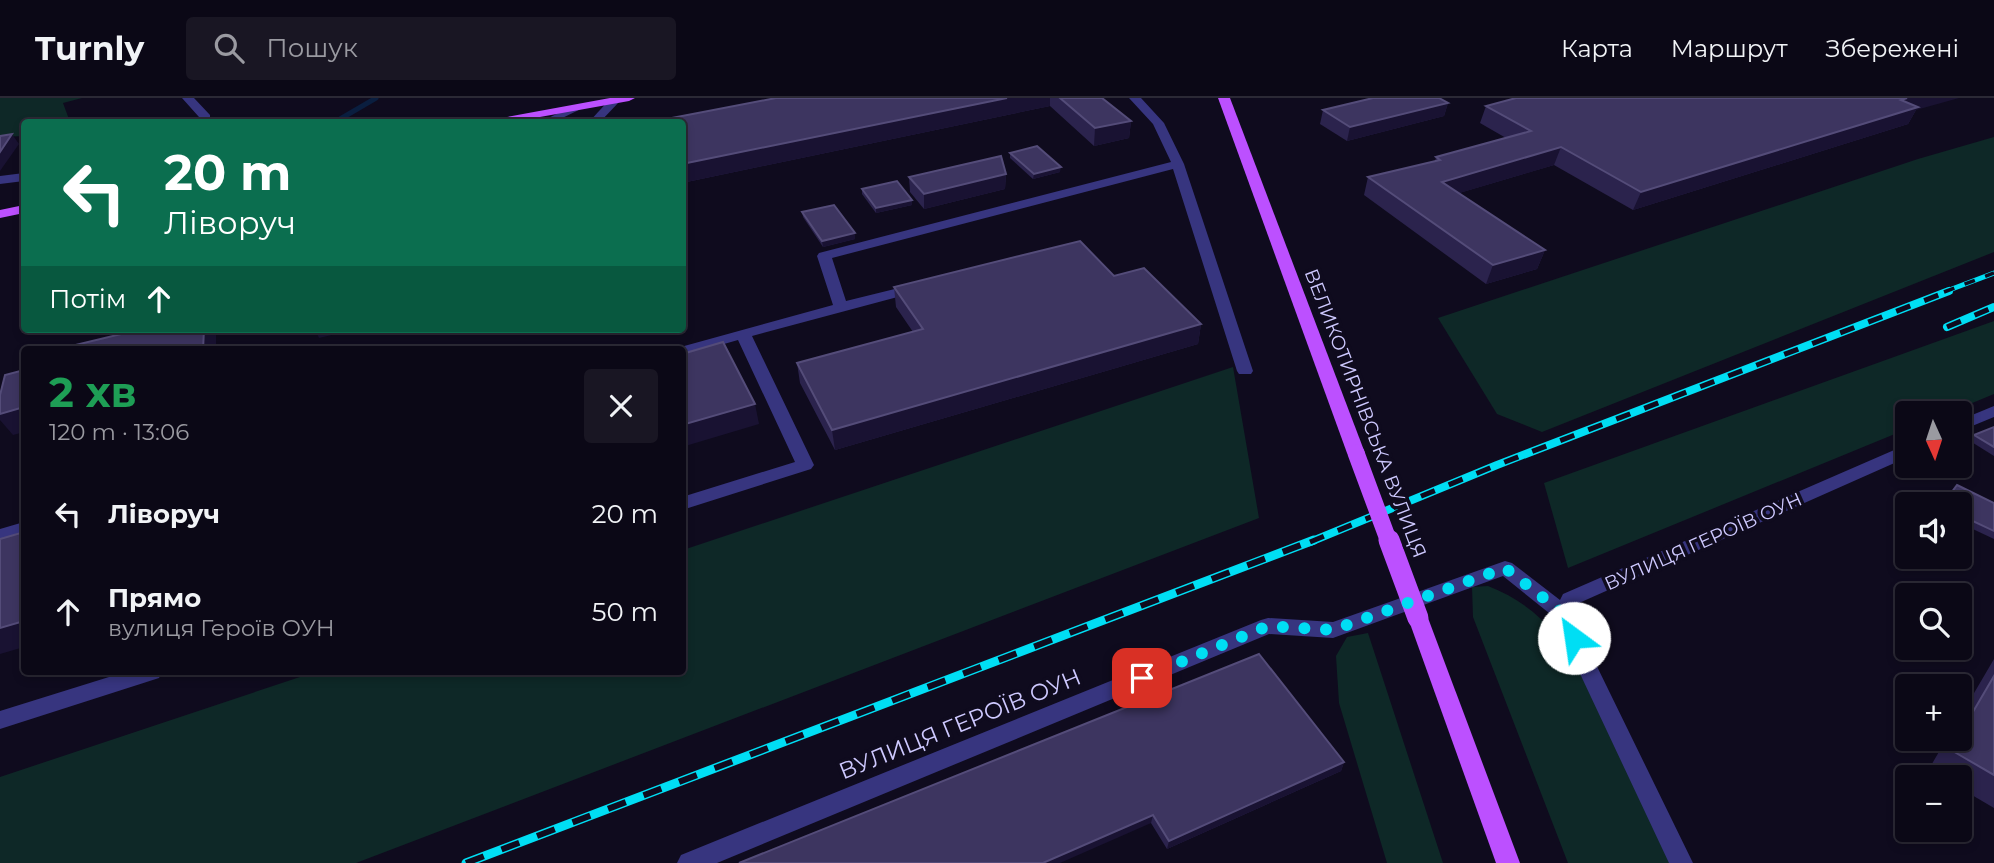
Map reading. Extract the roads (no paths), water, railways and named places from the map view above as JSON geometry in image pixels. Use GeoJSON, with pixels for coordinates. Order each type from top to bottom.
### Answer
{"type":"FeatureCollection","features":[{"type":"Feature","properties":{"kind":"main road"},"geometry":{"type":"LineString","coordinates":[[513,119],[629,98]]}},
{"type":"Feature","properties":{"kind":"main road","name":"ВЕЛИКОТИРНІВСЬКА ВУЛИЦЯ"},"geometry":{"type":"LineString","coordinates":[[1224,98],[1508,863]]}},
{"type":"Feature","properties":{"kind":"main road"},"geometry":{"type":"LineString","coordinates":[[0,214],[21,210]]}},
{"type":"Feature","properties":{"kind":"street"},"geometry":{"type":"LineString","coordinates":[[188,98],[206,117],[204,119]]}},
{"type":"Feature","properties":{"kind":"street"},"geometry":{"type":"LineString","coordinates":[[1135,98],[1158,123],[1178,164],[1245,371]]}},
{"type":"Feature","properties":{"kind":"street"},"geometry":{"type":"LineString","coordinates":[[597,119],[614,101]]}},
{"type":"Feature","properties":{"kind":"street"},"geometry":{"type":"LineString","coordinates":[[553,119],[579,107]]}},
{"type":"Feature","properties":{"kind":"street"},"geometry":{"type":"LineString","coordinates":[[841,307],[824,256],[1178,164]]}},
{"type":"Feature","properties":{"kind":"street"},"geometry":{"type":"LineString","coordinates":[[0,180],[21,177]]}},
{"type":"Feature","properties":{"kind":"street"},"geometry":{"type":"LineString","coordinates":[[686,350],[934,283]]}},
{"type":"Feature","properties":{"kind":"street"},"geometry":{"type":"LineString","coordinates":[[686,503],[805,465],[743,334]]}},
{"type":"Feature","properties":{"kind":"street"},"geometry":{"type":"LineString","coordinates":[[1972,421],[1994,411]]}},
{"type":"Feature","properties":{"kind":"street","name":"ВУЛИЦЯ ГЕРОЇВ ОУН"},"geometry":{"type":"LineString","coordinates":[[1568,617],[1570,599],[1895,456]]}},
{"type":"Feature","properties":{"kind":"street"},"geometry":{"type":"LineString","coordinates":[[0,536],[21,531]]}},
{"type":"Feature","properties":{"kind":"street","name":"ВУЛИЦЯ ГЕРОЇВ ОУН"},"geometry":{"type":"LineString","coordinates":[[689,863],[1268,626],[1333,630],[1505,568],[1568,617]]}},
{"type":"Feature","properties":{"kind":"street"},"geometry":{"type":"LineString","coordinates":[[1568,617],[1577,646],[1681,863]]}},
{"type":"Feature","properties":{"kind":"street"},"geometry":{"type":"LineString","coordinates":[[0,720],[142,675]]}},
{"type":"Feature","properties":{"kind":"waterway"},"geometry":{"type":"LineString","coordinates":[[340,119],[376,98]]}},
{"type":"Feature","properties":{"kind":"railway"},"geometry":{"type":"LineString","coordinates":[[1944,292],[1994,273]]}},
{"type":"Feature","properties":{"kind":"railway"},"geometry":{"type":"LineString","coordinates":[[1310,542],[1497,465],[1949,291]]}},
{"type":"Feature","properties":{"kind":"railway"},"geometry":{"type":"LineString","coordinates":[[1947,327],[1994,307]]}},
{"type":"Feature","properties":{"kind":"railway"},"geometry":{"type":"LineString","coordinates":[[466,863],[1314,540]]}}]}
